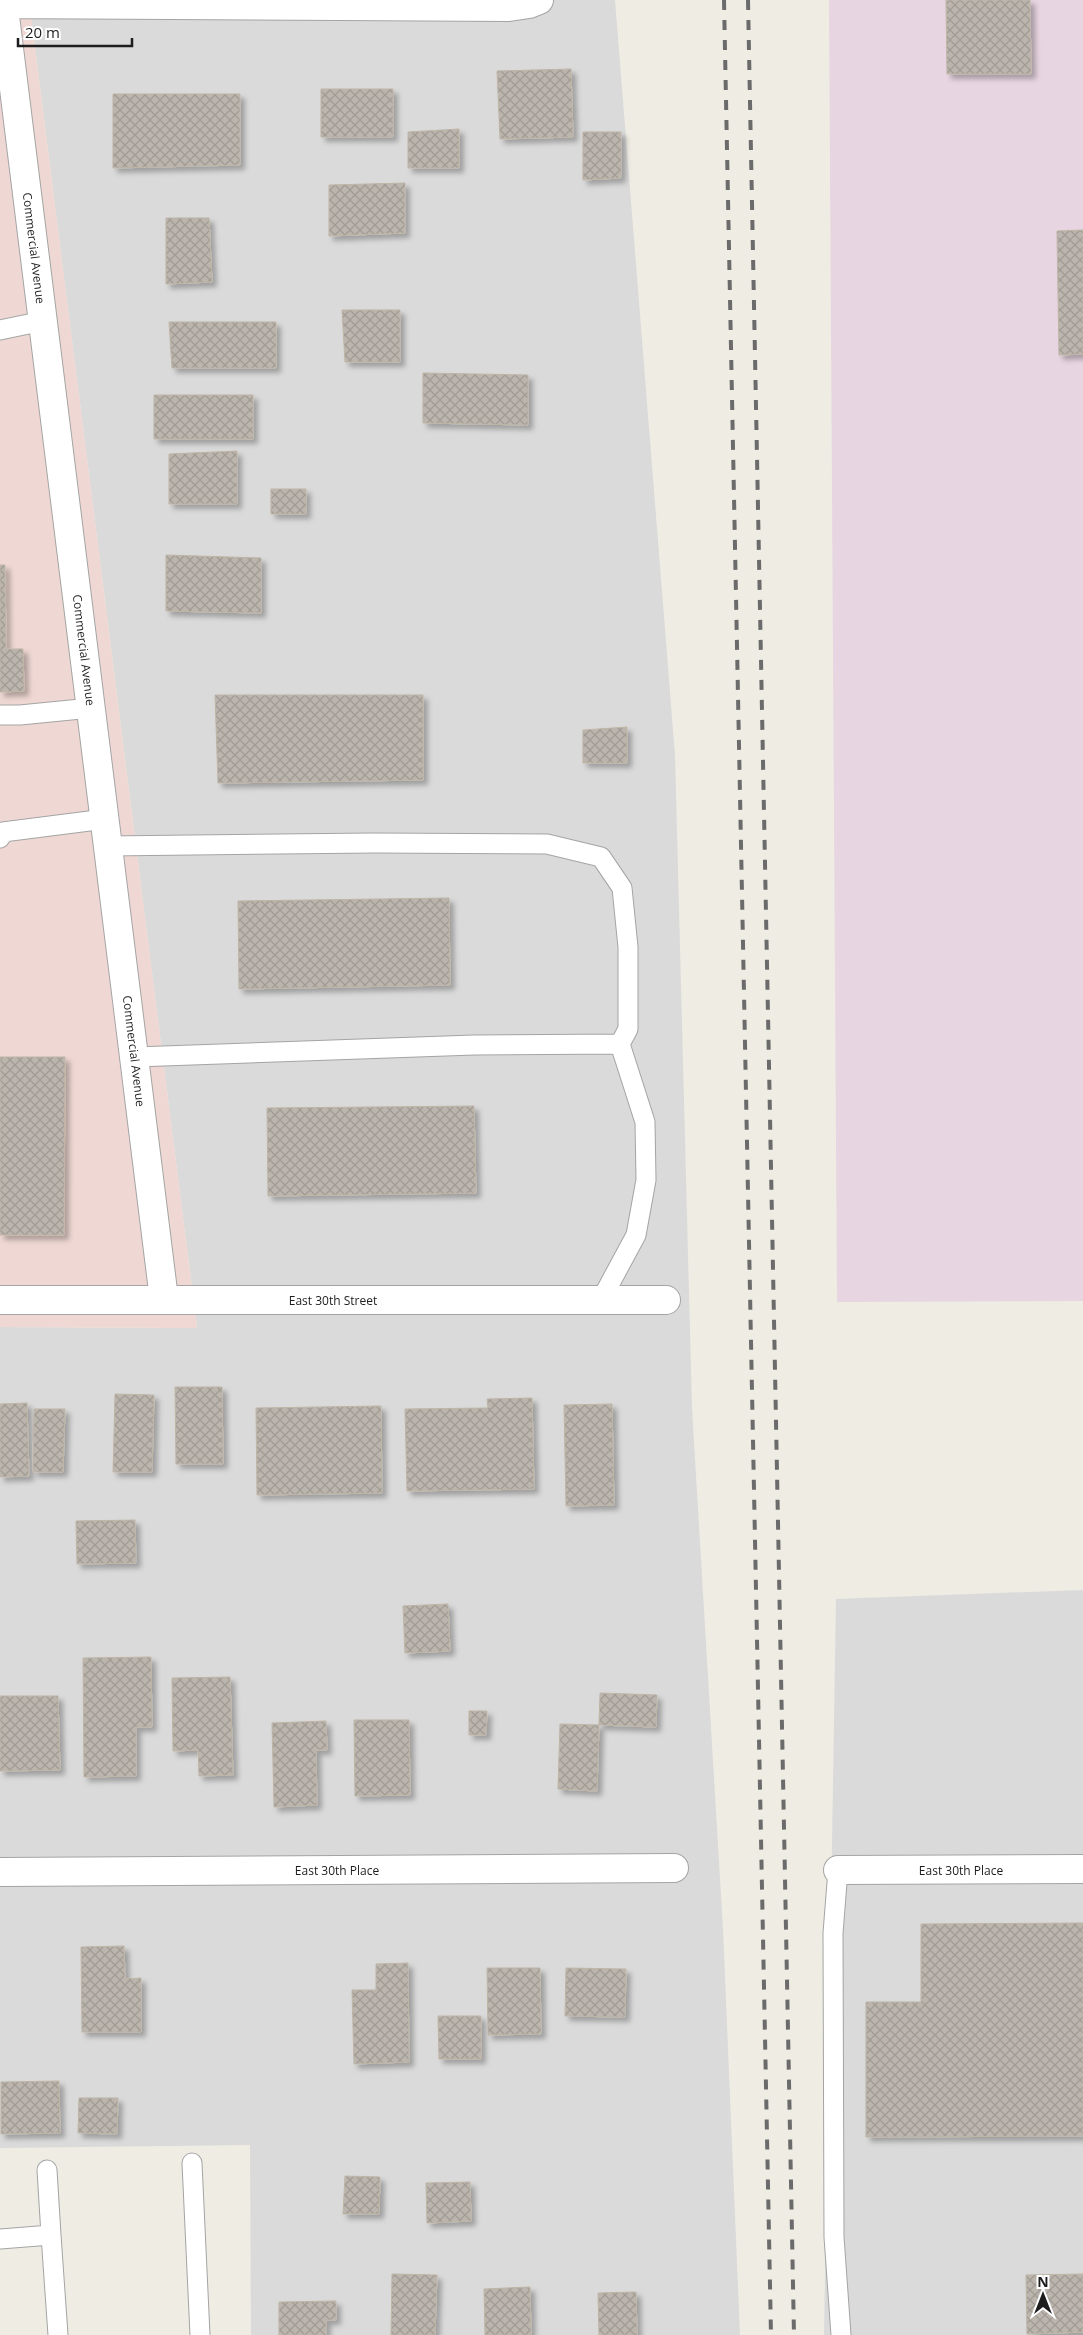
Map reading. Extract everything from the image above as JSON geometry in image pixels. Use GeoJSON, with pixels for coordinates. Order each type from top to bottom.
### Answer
{"type":"FeatureCollection","features":[{"type":"Feature","properties":{"kind":"street"},"geometry":{"type":"LineString","coordinates":[[2,3],[276,3],[508,7],[529,4],[539,0]]}},
{"type":"Feature","properties":{"kind":"street","name":"Commercial Avenue"},"geometry":{"type":"LineString","coordinates":[[2,3],[164,1299]]}},
{"type":"Feature","properties":{"kind":"street","name":"East 30th Street"},"geometry":{"type":"LineString","coordinates":[[0,1300],[666,1300]]}},
{"type":"Feature","properties":{"kind":"street","name":"East 30th Place"},"geometry":{"type":"LineString","coordinates":[[0,1872],[674,1868]]}},
{"type":"Feature","properties":{"kind":"street","name":"East 30th Place"},"geometry":{"type":"LineString","coordinates":[[838,1870],[1083,1869]]}},
{"type":"Feature","properties":{"kind":"lane"},"geometry":{"type":"LineString","coordinates":[[0,330],[43,321]]}},
{"type":"Feature","properties":{"kind":"lane"},"geometry":{"type":"LineString","coordinates":[[0,715],[20,716],[91,708]]}},
{"type":"Feature","properties":{"kind":"lane"},"geometry":{"type":"LineString","coordinates":[[0,838],[3,832],[105,819]]}},
{"type":"Feature","properties":{"kind":"lane"},"geometry":{"type":"LineString","coordinates":[[108,846],[374,843],[547,844],[600,857],[622,888],[628,947],[628,1029],[620,1044],[645,1122],[646,1180],[636,1235],[601,1300]]}},
{"type":"Feature","properties":{"kind":"lane"},"geometry":{"type":"LineString","coordinates":[[134,1057],[474,1045],[620,1044]]}},
{"type":"Feature","properties":{"kind":"lane"},"geometry":{"type":"LineString","coordinates":[[838,1870],[833,1933],[834,2227],[841,2335]]}},
{"type":"Feature","properties":{"kind":"lane"},"geometry":{"type":"LineString","coordinates":[[192,2163],[200,2335]]}},
{"type":"Feature","properties":{"kind":"lane"},"geometry":{"type":"LineString","coordinates":[[47,2170],[58,2335]]}},
{"type":"Feature","properties":{"kind":"lane"},"geometry":{"type":"LineString","coordinates":[[0,2239],[51,2235]]}},
{"type":"Feature","properties":{"kind":"shaded area"},"geometry":{"type":"Polygon","coordinates":[[[0,0],[29,0],[197,1328],[0,1327],[0,0]]]}},
{"type":"Feature","properties":{"kind":"shaded area"},"geometry":{"type":"Polygon","coordinates":[[[29,0],[615,0],[675,755],[692,1408],[723,1929],[740,2335],[251,2335],[250,2145],[0,2148],[0,1327],[197,1328],[29,0]]]}},
{"type":"Feature","properties":{"kind":"shaded area"},"geometry":{"type":"Polygon","coordinates":[[[829,0],[1083,0],[1083,1301],[837,1302],[829,0]]]}},
{"type":"Feature","properties":{"kind":"shaded area"},"geometry":{"type":"Polygon","coordinates":[[[1083,1590],[1083,2335],[824,2335],[836,1599],[1083,1590]]]}},
{"type":"Feature","properties":{"kind":"building"},"geometry":{"type":"Polygon","coordinates":[[[946,0],[1030,0],[1031,74],[947,74],[946,0]]]}},
{"type":"Feature","properties":{"kind":"building"},"geometry":{"type":"Polygon","coordinates":[[[571,69],[573,137],[500,139],[497,71],[571,69]]]}},
{"type":"Feature","properties":{"kind":"building"},"geometry":{"type":"Polygon","coordinates":[[[321,89],[393,89],[393,137],[321,137],[321,89]]]}},
{"type":"Feature","properties":{"kind":"building"},"geometry":{"type":"Polygon","coordinates":[[[113,94],[240,94],[240,165],[113,168],[113,94]]]}},
{"type":"Feature","properties":{"kind":"building"},"geometry":{"type":"Polygon","coordinates":[[[459,129],[459,168],[408,168],[408,132],[459,129]]]}},
{"type":"Feature","properties":{"kind":"building"},"geometry":{"type":"Polygon","coordinates":[[[583,132],[621,132],[621,178],[583,180],[583,132]]]}},
{"type":"Feature","properties":{"kind":"building"},"geometry":{"type":"Polygon","coordinates":[[[405,183],[405,233],[329,236],[329,185],[405,183]]]}},
{"type":"Feature","properties":{"kind":"building"},"geometry":{"type":"Polygon","coordinates":[[[166,218],[209,218],[212,282],[166,284],[166,218]]]}},
{"type":"Feature","properties":{"kind":"building"},"geometry":{"type":"Polygon","coordinates":[[[1083,230],[1083,354],[1059,355],[1057,231],[1083,230]]]}},
{"type":"Feature","properties":{"kind":"building"},"geometry":{"type":"Polygon","coordinates":[[[342,310],[400,310],[400,362],[345,362],[342,310]]]}},
{"type":"Feature","properties":{"kind":"building"},"geometry":{"type":"Polygon","coordinates":[[[169,322],[276,322],[276,368],[172,368],[169,322]]]}},
{"type":"Feature","properties":{"kind":"building"},"geometry":{"type":"Polygon","coordinates":[[[423,373],[528,375],[528,425],[423,423],[423,373]]]}},
{"type":"Feature","properties":{"kind":"building"},"geometry":{"type":"Polygon","coordinates":[[[154,395],[253,395],[253,439],[154,439],[154,395]]]}},
{"type":"Feature","properties":{"kind":"building"},"geometry":{"type":"Polygon","coordinates":[[[237,451],[237,504],[169,504],[169,454],[237,451]]]}},
{"type":"Feature","properties":{"kind":"building"},"geometry":{"type":"Polygon","coordinates":[[[271,489],[306,489],[306,514],[271,514],[271,489]]]}},
{"type":"Feature","properties":{"kind":"building"},"geometry":{"type":"Polygon","coordinates":[[[166,555],[261,558],[261,613],[166,611],[166,555]]]}},
{"type":"Feature","properties":{"kind":"building"},"geometry":{"type":"Polygon","coordinates":[[[0,565],[5,565],[6,649],[23,649],[24,691],[0,692],[0,565]]]}},
{"type":"Feature","properties":{"kind":"building"},"geometry":{"type":"Polygon","coordinates":[[[215,695],[423,695],[423,780],[218,783],[215,695]]]}},
{"type":"Feature","properties":{"kind":"building"},"geometry":{"type":"Polygon","coordinates":[[[627,727],[627,763],[583,763],[583,730],[627,727]]]}},
{"type":"Feature","properties":{"kind":"building"},"geometry":{"type":"Polygon","coordinates":[[[449,898],[450,985],[239,989],[238,901],[449,898]]]}},
{"type":"Feature","properties":{"kind":"building"},"geometry":{"type":"Polygon","coordinates":[[[0,1057],[65,1057],[64,1235],[0,1235],[0,1057]]]}},
{"type":"Feature","properties":{"kind":"building"},"geometry":{"type":"Polygon","coordinates":[[[474,1106],[476,1193],[268,1196],[267,1108],[474,1106]]]}},
{"type":"Feature","properties":{"kind":"building"},"geometry":{"type":"Polygon","coordinates":[[[175,1387],[222,1387],[223,1464],[176,1464],[175,1387]]]}},
{"type":"Feature","properties":{"kind":"building"},"geometry":{"type":"Polygon","coordinates":[[[115,1394],[154,1395],[152,1472],[113,1472],[115,1394]]]}},
{"type":"Feature","properties":{"kind":"building"},"geometry":{"type":"Polygon","coordinates":[[[532,1398],[534,1489],[407,1491],[405,1409],[488,1408],[487,1399],[532,1398]]]}},
{"type":"Feature","properties":{"kind":"building"},"geometry":{"type":"Polygon","coordinates":[[[27,1403],[29,1476],[0,1477],[0,1404],[27,1403]]]}},
{"type":"Feature","properties":{"kind":"building"},"geometry":{"type":"Polygon","coordinates":[[[612,1404],[614,1505],[566,1506],[564,1405],[612,1404]]]}},
{"type":"Feature","properties":{"kind":"building"},"geometry":{"type":"Polygon","coordinates":[[[381,1406],[382,1493],[257,1495],[256,1408],[381,1406]]]}},
{"type":"Feature","properties":{"kind":"building"},"geometry":{"type":"Polygon","coordinates":[[[34,1409],[65,1409],[63,1472],[33,1472],[34,1409]]]}},
{"type":"Feature","properties":{"kind":"building"},"geometry":{"type":"Polygon","coordinates":[[[135,1520],[136,1563],[77,1564],[76,1521],[135,1520]]]}},
{"type":"Feature","properties":{"kind":"building"},"geometry":{"type":"Polygon","coordinates":[[[448,1604],[450,1651],[405,1653],[403,1606],[448,1604]]]}},
{"type":"Feature","properties":{"kind":"building"},"geometry":{"type":"Polygon","coordinates":[[[151,1657],[152,1727],[136,1727],[136,1776],[84,1777],[83,1658],[151,1657]]]}},
{"type":"Feature","properties":{"kind":"building"},"geometry":{"type":"Polygon","coordinates":[[[230,1677],[233,1775],[199,1776],[198,1750],[173,1751],[172,1678],[230,1677]]]}},
{"type":"Feature","properties":{"kind":"building"},"geometry":{"type":"Polygon","coordinates":[[[600,1693],[657,1695],[656,1727],[599,1725],[600,1693]]]}},
{"type":"Feature","properties":{"kind":"building"},"geometry":{"type":"Polygon","coordinates":[[[0,1696],[58,1696],[60,1770],[0,1771],[0,1696]]]}},
{"type":"Feature","properties":{"kind":"building"},"geometry":{"type":"Polygon","coordinates":[[[469,1711],[487,1711],[486,1735],[469,1735],[469,1711]]]}},
{"type":"Feature","properties":{"kind":"building"},"geometry":{"type":"Polygon","coordinates":[[[354,1720],[409,1720],[410,1795],[355,1796],[354,1720]]]}},
{"type":"Feature","properties":{"kind":"building"},"geometry":{"type":"Polygon","coordinates":[[[326,1721],[327,1750],[316,1750],[317,1805],[274,1807],[272,1723],[326,1721]]]}},
{"type":"Feature","properties":{"kind":"building"},"geometry":{"type":"Polygon","coordinates":[[[560,1724],[599,1725],[597,1791],[558,1789],[560,1724]]]}},
{"type":"Feature","properties":{"kind":"building"},"geometry":{"type":"Polygon","coordinates":[[[1083,1923],[1083,2136],[866,2137],[866,2002],[921,2002],[921,1924],[1083,1923]]]}},
{"type":"Feature","properties":{"kind":"building"},"geometry":{"type":"Polygon","coordinates":[[[124,1946],[125,1979],[141,1978],[141,2032],[82,2032],[81,1947],[124,1946]]]}},
{"type":"Feature","properties":{"kind":"building"},"geometry":{"type":"Polygon","coordinates":[[[408,1963],[409,2062],[354,2064],[352,1990],[376,1990],[376,1964],[408,1963]]]}},
{"type":"Feature","properties":{"kind":"building"},"geometry":{"type":"Polygon","coordinates":[[[487,1968],[540,1968],[541,2034],[488,2035],[487,1968]]]}},
{"type":"Feature","properties":{"kind":"building"},"geometry":{"type":"Polygon","coordinates":[[[566,1968],[626,1969],[625,2017],[565,2016],[566,1968]]]}},
{"type":"Feature","properties":{"kind":"building"},"geometry":{"type":"Polygon","coordinates":[[[438,2016],[481,2016],[481,2059],[439,2059],[438,2016]]]}},
{"type":"Feature","properties":{"kind":"building"},"geometry":{"type":"Polygon","coordinates":[[[59,2081],[60,2133],[1,2134],[1,2082],[59,2081]]]}},
{"type":"Feature","properties":{"kind":"building"},"geometry":{"type":"Polygon","coordinates":[[[79,2098],[118,2098],[117,2134],[78,2133],[79,2098]]]}},
{"type":"Feature","properties":{"kind":"building"},"geometry":{"type":"Polygon","coordinates":[[[345,2176],[380,2177],[379,2214],[343,2214],[345,2176]]]}},
{"type":"Feature","properties":{"kind":"building"},"geometry":{"type":"Polygon","coordinates":[[[470,2182],[471,2221],[427,2223],[426,2183],[470,2182]]]}},
{"type":"Feature","properties":{"kind":"building"},"geometry":{"type":"Polygon","coordinates":[[[392,2274],[437,2275],[435,2335],[391,2335],[392,2274]]]}},
{"type":"Feature","properties":{"kind":"building"},"geometry":{"type":"Polygon","coordinates":[[[1083,2274],[1083,2332],[1027,2334],[1026,2275],[1083,2274]]]}},
{"type":"Feature","properties":{"kind":"building"},"geometry":{"type":"Polygon","coordinates":[[[530,2287],[531,2335],[485,2335],[484,2289],[530,2287]]]}},
{"type":"Feature","properties":{"kind":"building"},"geometry":{"type":"Polygon","coordinates":[[[636,2292],[637,2335],[599,2335],[598,2293],[636,2292]]]}},
{"type":"Feature","properties":{"kind":"building"},"geometry":{"type":"Polygon","coordinates":[[[336,2301],[336,2320],[326,2320],[326,2335],[279,2335],[279,2302],[336,2301]]]}},
{"type":"Feature","properties":{"kind":"railway"},"geometry":{"type":"LineString","coordinates":[[724,0],[771,2335]]}},
{"type":"Feature","properties":{"kind":"railway"},"geometry":{"type":"LineString","coordinates":[[748,0],[794,2335]]}}]}
